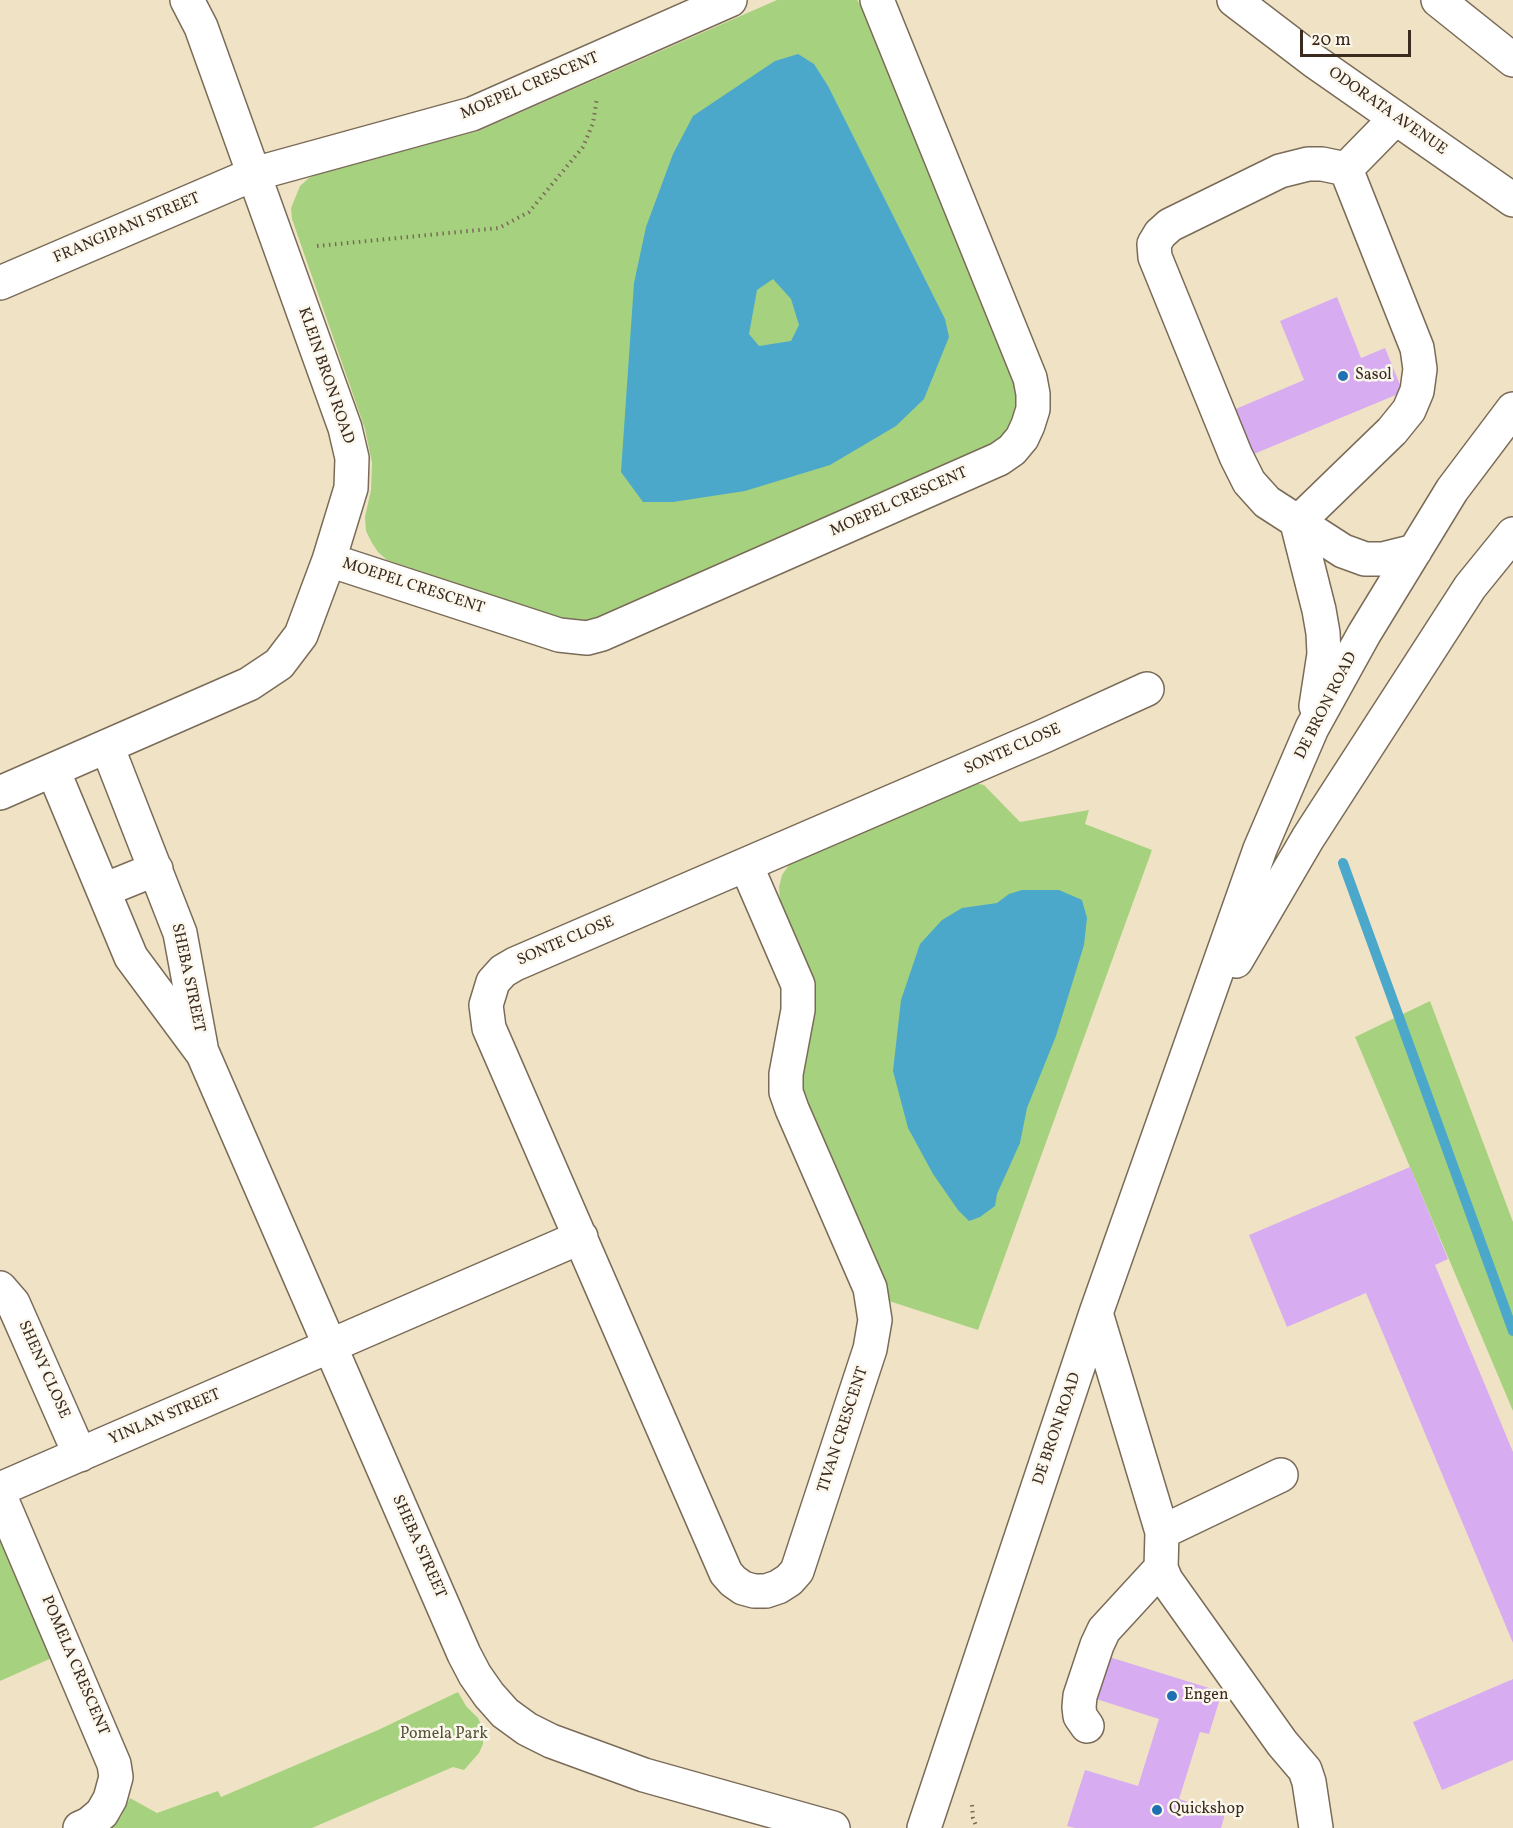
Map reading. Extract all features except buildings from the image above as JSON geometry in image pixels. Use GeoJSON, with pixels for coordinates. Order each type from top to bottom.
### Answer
{"type":"FeatureCollection","features":[{"type":"Feature","properties":{"kind":"street","name":"KLEIN BRON ROAD"},"geometry":{"type":"LineString","coordinates":[[0,793],[249,684],[279,664],[301,635],[329,560],[351,488],[352,458],[345,428],[201,27],[187,0]]}},
{"type":"Feature","properties":{"kind":"street","name":"MOEPEL CRESCENT"},"geometry":{"type":"LineString","coordinates":[[254,174],[472,114],[730,0]]}},
{"type":"Feature","properties":{"kind":"street","name":"MOEPEL CRESCENT"},"geometry":{"type":"LineString","coordinates":[[329,560],[559,635],[587,638],[602,634],[999,459],[1012,450],[1022,438],[1033,409],[1030,378],[877,0]]}},
{"type":"Feature","properties":{"kind":"street","name":"ODORATA AVENUE"},"geometry":{"type":"LineString","coordinates":[[1234,0],[1314,61],[1513,200]]}},
{"type":"Feature","properties":{"kind":"street"},"geometry":{"type":"LineString","coordinates":[[1438,0],[1513,60]]}},
{"type":"Feature","properties":{"kind":"street"},"geometry":{"type":"LineString","coordinates":[[1346,169],[1396,118]]}},
{"type":"Feature","properties":{"kind":"street"},"geometry":{"type":"LineString","coordinates":[[1346,169],[1322,164],[1295,166],[1280,171],[1170,225],[1160,234],[1154,244],[1155,257],[1236,456],[1249,482],[1267,502],[1344,551],[1365,559],[1383,559],[1415,551]]}},
{"type":"Feature","properties":{"kind":"street"},"geometry":{"type":"LineString","coordinates":[[1297,523],[1392,430],[1409,410],[1417,391],[1420,369],[1417,348],[1346,169]]}},
{"type":"Feature","properties":{"kind":"street","name":"FRANGIPANI STREET"},"geometry":{"type":"LineString","coordinates":[[0,283],[254,174]]}},
{"type":"Feature","properties":{"kind":"street","name":"DE BRON ROAD"},"geometry":{"type":"LineString","coordinates":[[924,1828],[1096,1313],[1260,849],[1312,728],[1364,634],[1452,490],[1513,410]]}},
{"type":"Feature","properties":{"kind":"street"},"geometry":{"type":"LineString","coordinates":[[1297,523],[1319,610],[1324,654],[1312,728]]}},
{"type":"Feature","properties":{"kind":"street","name":"DE BRON ROAD"},"geometry":{"type":"LineString","coordinates":[[1196,1030],[1308,838],[1470,587],[1513,534]]}},
{"type":"Feature","properties":{"kind":"street","name":"SONTE CLOSE"},"geometry":{"type":"LineString","coordinates":[[581,1238],[489,1028],[486,1005],[493,982],[503,972],[515,963],[1044,736],[1147,689]]}},
{"type":"Feature","properties":{"kind":"street","name":"SHEBA STREET"},"geometry":{"type":"LineString","coordinates":[[107,746],[180,933],[203,1054],[464,1654],[479,1682],[505,1713],[527,1729],[551,1741],[644,1775],[833,1828]]}},
{"type":"Feature","properties":{"kind":"street","name":"SHEBA STREET"},"geometry":{"type":"LineString","coordinates":[[53,770],[131,957],[203,1054]]}},
{"type":"Feature","properties":{"kind":"street","name":"TIVAN CRESCENT"},"geometry":{"type":"LineString","coordinates":[[581,1238],[726,1573],[743,1588],[754,1591],[766,1591],[778,1587],[789,1580],[797,1570],[870,1349],[875,1320],[870,1288],[786,1092],[786,1074],[798,1010],[798,984],[746,865]]}},
{"type":"Feature","properties":{"kind":"street"},"geometry":{"type":"LineString","coordinates":[[104,890],[156,869]]}},
{"type":"Feature","properties":{"kind":"street"},"geometry":{"type":"LineString","coordinates":[[330,1346],[581,1238]]}},
{"type":"Feature","properties":{"kind":"street","name":"SHENY CLOSE"},"geometry":{"type":"LineString","coordinates":[[0,1288],[13,1303],[80,1455]]}},
{"type":"Feature","properties":{"kind":"street"},"geometry":{"type":"LineString","coordinates":[[1096,1313],[1162,1532],[1161,1568],[1166,1580],[1282,1743],[1305,1770],[1313,1802],[1316,1828]]}},
{"type":"Feature","properties":{"kind":"street","name":"YINLAN STREET"},"geometry":{"type":"LineString","coordinates":[[0,1489],[330,1346]]}},
{"type":"Feature","properties":{"kind":"street"},"geometry":{"type":"LineString","coordinates":[[1162,1532],[1281,1475]]}},
{"type":"Feature","properties":{"kind":"street","name":"POMELA CRESCENT"},"geometry":{"type":"LineString","coordinates":[[0,1496],[114,1764],[116,1777],[110,1799],[102,1813],[80,1828]]}},
{"type":"Feature","properties":{"kind":"street"},"geometry":{"type":"LineString","coordinates":[[1087,1726],[1080,1716],[1080,1696],[1104,1630],[1161,1568]]}},
{"type":"Feature","properties":{"kind":"path"},"geometry":{"type":"LineString","coordinates":[[280,249],[499,228],[529,212],[583,147],[593,123],[604,75],[604,56]]}},
{"type":"Feature","properties":{"kind":"path"},"geometry":{"type":"LineString","coordinates":[[972,1805],[977,1828]]}},
{"type":"Feature","properties":{"kind":"green space"},"geometry":{"type":"Polygon","coordinates":[[[777,0],[857,0],[867,15],[1015,387],[1016,403],[1012,419],[1003,435],[990,446],[590,621],[568,621],[387,560],[378,552],[366,531],[365,517],[371,490],[372,463],[365,429],[292,219],[291,208],[300,186],[309,178],[321,173],[478,131],[777,0]]]}},
{"type":"Feature","properties":{"kind":"green space"},"geometry":{"type":"Polygon","coordinates":[[[974,783],[984,785],[1020,822],[1089,810],[1085,824],[1152,850],[978,1330],[889,1301],[886,1286],[804,1097],[803,1072],[816,995],[808,966],[780,900],[779,887],[782,875],[789,865],[800,859],[974,783]]]}},
{"type":"Feature","properties":{"kind":"green space"},"geometry":{"type":"Polygon","coordinates":[[[1430,1001],[1513,1222],[1513,1411],[1355,1037],[1430,1001]]]}},
{"type":"Feature","properties":{"kind":"green space"},"geometry":{"type":"Polygon","coordinates":[[[0,1542],[7,1550],[54,1657],[0,1681],[0,1542]]]}},
{"type":"Feature","properties":{"kind":"green space","name":"Pomela Park"},"geometry":{"type":"Polygon","coordinates":[[[458,1692],[466,1706],[478,1718],[483,1729],[483,1744],[479,1753],[464,1770],[453,1767],[312,1828],[111,1828],[121,1817],[130,1798],[157,1813],[218,1791],[221,1797],[378,1730],[458,1692]]]}},
{"type":"Feature","properties":{"kind":"water"},"geometry":{"type":"Polygon","coordinates":[[[798,54],[814,64],[828,86],[945,319],[949,337],[924,399],[896,426],[830,465],[745,491],[673,502],[643,502],[621,472],[634,283],[646,227],[673,154],[693,116],[775,61],[798,54]],[[773,279],[757,290],[749,334],[759,346],[791,341],[799,325],[791,299],[773,279]]]}},
{"type":"Feature","properties":{"kind":"water"},"geometry":{"type":"Polygon","coordinates":[[[1022,890],[1059,890],[1082,900],[1087,918],[1084,945],[1056,1036],[1027,1108],[1020,1143],[997,1194],[995,1206],[980,1217],[969,1221],[958,1210],[933,1174],[908,1128],[893,1071],[901,1000],[920,944],[942,920],[962,908],[997,903],[1009,894],[1022,890]]]}},
{"type":"Feature","properties":{"kind":"waterway"},"geometry":{"type":"LineString","coordinates":[[1343,863],[1513,1331]]}},
{"type":"Feature","properties":{"kind":"place","name":"Sasol"},"geometry":{"type":"Point","coordinates":[1343,376]}},
{"type":"Feature","properties":{"kind":"place","name":"Engen"},"geometry":{"type":"Point","coordinates":[1172,1696]}},
{"type":"Feature","properties":{"kind":"place","name":"Quickshop"},"geometry":{"type":"Point","coordinates":[1157,1810]}}]}
